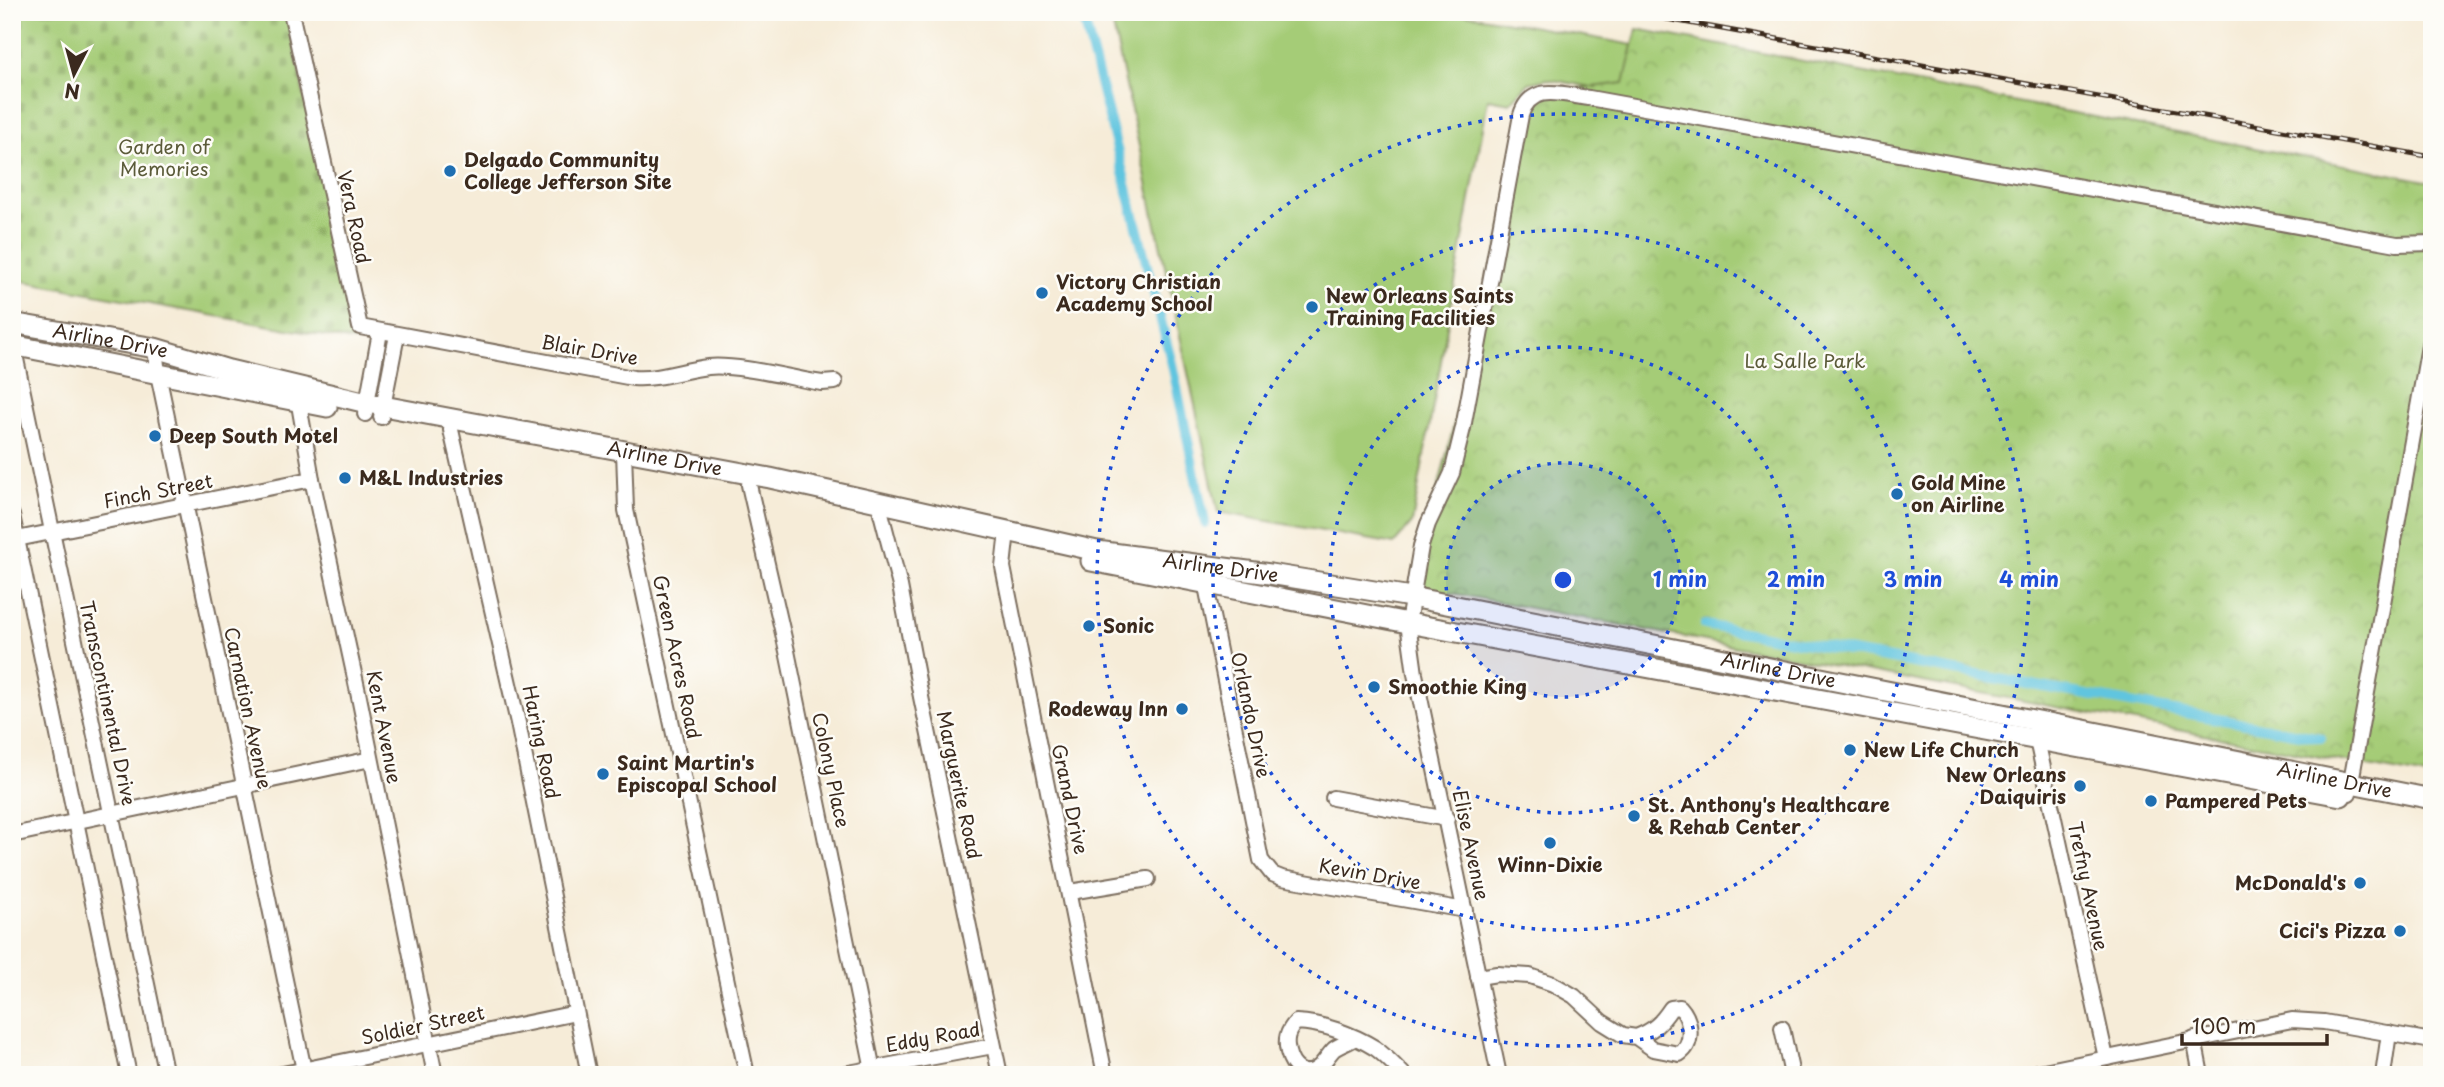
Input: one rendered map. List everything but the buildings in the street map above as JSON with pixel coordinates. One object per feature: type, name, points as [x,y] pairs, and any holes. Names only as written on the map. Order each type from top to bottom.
[{"type":"highway","name":"Airline Drive","points":[[12,323],[155,348],[297,395]]},
{"type":"highway","name":"Airline Drive","points":[[12,343],[158,374],[297,395],[750,480],[1007,536],[1412,597],[1674,650],[2039,732]]},
{"type":"highway","name":"Airline Drive","points":[[1007,536],[1110,566],[1668,670],[2039,732],[2349,791],[2432,811]]},
{"type":"highway","points":[[1668,670],[1674,650]]},
{"type":"highway","name":"Airline Drive","points":[[2349,791],[2432,799]]},
{"type":"street","name":"Vera Road","points":[[291,12],[356,317],[359,327],[380,332]]},
{"type":"street","name":"Elise Avenue","points":[[1499,1075],[1415,674],[1408,623],[1421,546],[1428,524],[1452,473],[1463,428],[1521,115],[1524,105],[1536,94],[1589,98],[2397,244],[2432,243]]},
{"type":"street","points":[[2349,791],[2432,329]]},
{"type":"street","name":"Blair Drive","points":[[380,332],[633,378],[658,379],[708,367],[725,367],[822,383],[835,382]]},
{"type":"street","points":[[374,410],[380,332]]},
{"type":"street","points":[[374,410],[397,335]]},
{"type":"street","name":"Transcontinental Drive","points":[[12,343],[19,408],[53,532],[166,1075]]},
{"type":"street","name":"Carnation Avenue","points":[[155,348],[158,374],[304,1072]]},
{"type":"street","name":"Kent Avenue","points":[[297,395],[435,1075]]},
{"type":"street","name":"Haring Road","points":[[452,425],[518,723],[589,1075]]},
{"type":"street","name":"Green Acres Road","points":[[624,457],[626,510],[747,1075]]},
{"type":"street","name":"Finch Street","points":[[15,539],[312,479]]},
{"type":"street","name":"Colony Place","points":[[750,480],[873,1071]]},
{"type":"street","name":"Marguerite Road","points":[[881,508],[900,586],[1000,1075]]},
{"type":"street","points":[[12,514],[15,539],[129,1075]]},
{"type":"street","name":"Grand Drive","points":[[1007,536],[1003,566],[1105,1075]]},
{"type":"street","name":"Orlando Drive","points":[[1202,564],[1261,860],[1270,871]]},
{"type":"street","name":"Trefny Avenue","points":[[2039,732],[2105,1058]]},
{"type":"street","points":[[12,835],[371,759]]},
{"type":"street","points":[[1333,798],[1447,820]]},
{"type":"street","name":"Kevin Drive","points":[[1270,871],[1282,878],[1465,910]]},
{"type":"street","points":[[1070,892],[1148,878]]},
{"type":"street","points":[[1479,977],[1497,974],[1530,976],[1553,984],[1574,996],[1602,1022],[1623,1035],[1636,1037]]},
{"type":"street","name":"Soldier Street","points":[[278,1075],[304,1072],[576,1013]]},
{"type":"street","points":[[2025,1075],[2292,1020],[2324,1022],[2432,1041]]},
{"type":"street","points":[[1354,1039],[1332,1051],[1318,1069],[1308,1072],[1300,1072],[1292,1065],[1286,1040],[1289,1030],[1296,1022],[1314,1023],[1354,1039],[1375,1048],[1404,1075]]},
{"type":"street","points":[[1782,1028],[1793,1075]]},
{"type":"street","points":[[2383,1075],[2389,1033]]},
{"type":"street","points":[[2194,1039],[2201,1075]]},
{"type":"street","name":"Eddy Road","points":[[838,1075],[873,1071],[993,1046]]},
{"type":"green space","name":"Garden of Memories","points":[[12,12],[287,12],[354,341],[12,279]]},
{"type":"green space","name":"New Orleans Saints Training Facilities","points":[[1110,12],[1455,12],[1633,45],[1625,93],[1547,79],[1529,83],[1510,103],[1488,99],[1412,523],[1394,544],[1218,512]]},
{"type":"green space","name":"La Salle Park","points":[[1637,29],[2432,182],[2432,778],[1414,586],[1536,94],[1624,83]]},
{"type":"waterway","points":[[1082,12],[1172,364],[1205,523]]},
{"type":"waterway","points":[[1705,625],[2321,738]]},
{"type":"railway","points":[[1628,12],[2432,157]]},
{"type":"place","name":"Delgado Community College Jefferson Site","points":[[450,171]]},
{"type":"place","name":"Victory Christian Academy School","points":[[1042,293]]},
{"type":"place","name":"New Orleans Saints Training Facilities","points":[[1312,307]]},
{"type":"place","name":"Deep South Motel","points":[[155,436]]},
{"type":"place","name":"M&L Industries","points":[[345,478]]},
{"type":"place","name":"Gold Mine on Airline","points":[[1897,494]]},
{"type":"place","name":"Sonic","points":[[1089,626]]},
{"type":"place","name":"Smoothie King","points":[[1374,687]]},
{"type":"place","name":"Rodeway Inn","points":[[1182,709]]},
{"type":"place","name":"New Life Church","points":[[1850,750]]},
{"type":"place","name":"Saint Martin's Episcopal School","points":[[603,774]]},
{"type":"place","name":"New Orleans Daiquiris","points":[[2080,786]]},
{"type":"place","name":"Pampered Pets","points":[[2151,801]]},
{"type":"place","name":"St. Anthony's Healthcare & Rehab Center","points":[[1634,816]]},
{"type":"place","name":"Winn-Dixie","points":[[1550,843]]},
{"type":"place","name":"McDonald's","points":[[2360,883]]},
{"type":"place","name":"Cici's Pizza","points":[[2400,931]]}]
